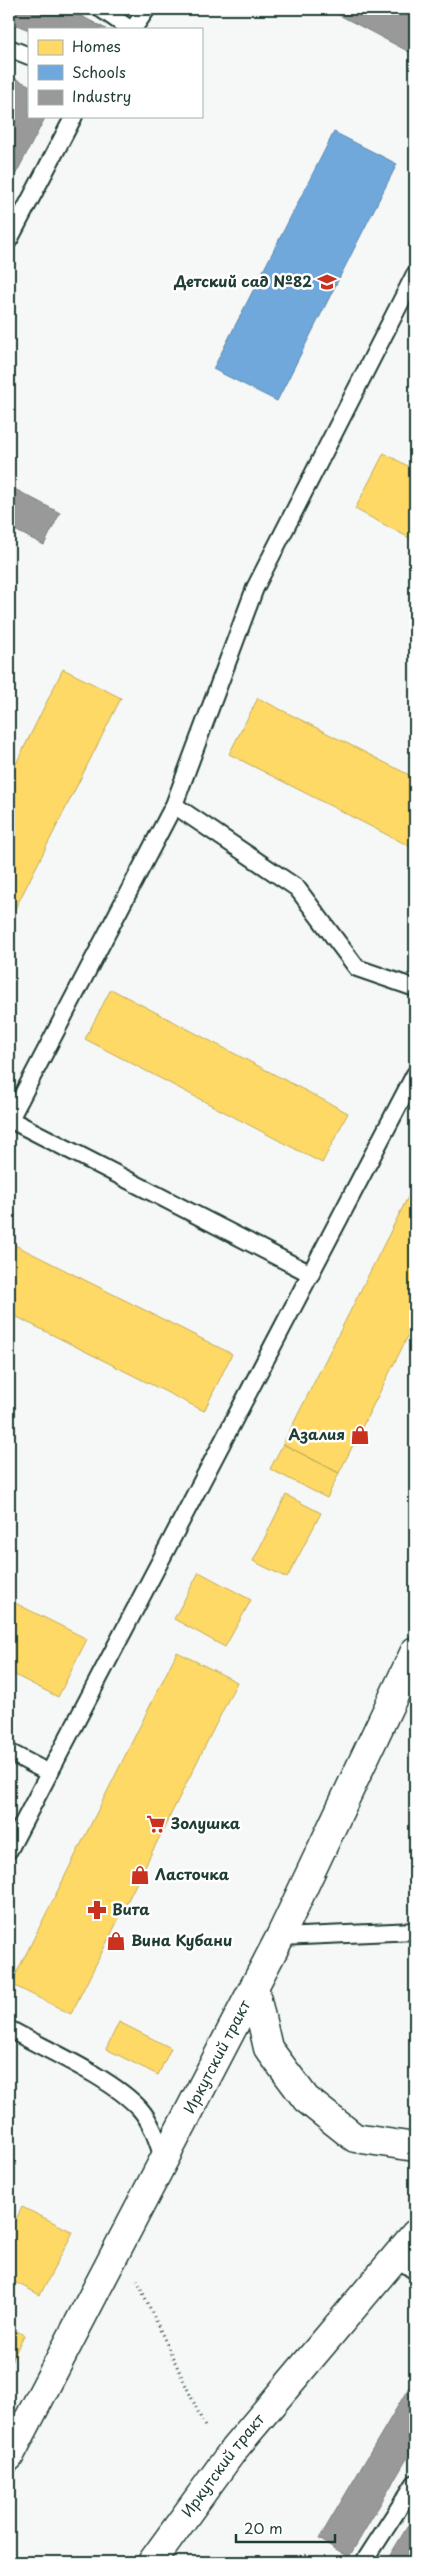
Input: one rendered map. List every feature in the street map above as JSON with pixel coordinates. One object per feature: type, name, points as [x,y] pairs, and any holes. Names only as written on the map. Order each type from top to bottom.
[{"type":"main road","name":"Иркутский тракт","points":[[9,2457],[280,1937],[409,1676],[415,1651]]},
{"type":"main road","points":[[254,1988],[268,2048],[306,2099],[355,2138],[415,2147]]},
{"type":"main road","name":"Иркутский тракт","points":[[152,2562],[234,2449],[405,2264],[415,2234]]},
{"type":"lane","points":[[101,9],[130,28]]},
{"type":"lane","points":[[133,28],[146,9]]},
{"type":"lane","points":[[9,48],[28,56]]},
{"type":"lane","points":[[9,240],[14,214],[73,118]]},
{"type":"lane","points":[[311,1274],[9,1120],[174,805],[255,588],[415,274]]},
{"type":"lane","points":[[174,805],[297,888],[357,968],[415,988]]},
{"type":"lane","points":[[9,1850],[415,1074]]},
{"type":"lane","points":[[9,1752],[49,1773]]},
{"type":"lane","points":[[280,1937],[415,1931]]},
{"type":"lane","points":[[9,2029],[120,2090],[141,2110],[153,2129],[164,2161]]},
{"type":"lane","points":[[364,2562],[415,2483]]},
{"type":"path","points":[[137,2280],[206,2429]]},
{"type":"building: Homes","points":[[384,453],[415,470],[415,541],[355,509]]},
{"type":"building: Homes","points":[[63,669],[121,698],[9,921],[9,778]]},
{"type":"building: Homes","points":[[258,698],[415,778],[415,849],[229,754]]},
{"type":"building: Homes","points":[[111,989],[348,1113],[322,1163],[85,1039]]},
{"type":"building: Homes","points":[[415,1183],[415,1322],[339,1473],[283,1444]]},
{"type":"building: Homes","points":[[9,1242],[232,1354],[204,1411],[9,1313]]},
{"type":"building: Homes","points":[[283,1444],[339,1473],[327,1498],[270,1469]]},
{"type":"building: Homes","points":[[286,1495],[321,1513],[287,1578],[253,1561]]},
{"type":"building: Homes","points":[[199,1572],[251,1600],[225,1647],[174,1619]]},
{"type":"building: Homes","points":[[9,1600],[87,1639],[58,1697],[9,1672]]},
{"type":"building: Homes","points":[[177,1652],[237,1682],[71,2014],[11,1984]]},
{"type":"building: Homes","points":[[119,2022],[171,2048],[158,2075],[106,2049]]},
{"type":"building: Homes","points":[[22,2207],[73,2232],[40,2295],[9,2279],[9,2234]]},
{"type":"building: Homes","points":[[9,2327],[24,2335],[9,2366]]},
{"type":"building: Schools","points":[[334,132],[397,164],[277,401],[213,369]]},
{"type":"building: Industry","points":[[9,9],[68,9],[104,28],[28,28],[28,30],[9,22]]},
{"type":"building: Industry","points":[[328,9],[415,9],[415,55]]},
{"type":"building: Industry","points":[[9,76],[28,85],[28,118],[45,118],[9,187]]},
{"type":"building: Industry","points":[[9,486],[60,513],[44,545],[9,527]]},
{"type":"building: Industry","points":[[415,2377],[415,2445],[349,2557],[319,2539]]},
{"type":"building: Industry","points":[[415,2514],[415,2562],[386,2562]]},
{"type":"building: Industry","points":[[305,2554],[318,2562],[299,2562]]},
{"type":"place","name":"Детский сад №82","points":[[327,282]]},
{"type":"place","name":"Азалия","points":[[360,1435]]},
{"type":"place","name":"Золушка","points":[[156,1824]]},
{"type":"place","name":"Ласточка","points":[[140,1875]]},
{"type":"place","name":"Вита","points":[[97,1910]]},
{"type":"place","name":"Вина Кубани","points":[[116,1941]]}]
